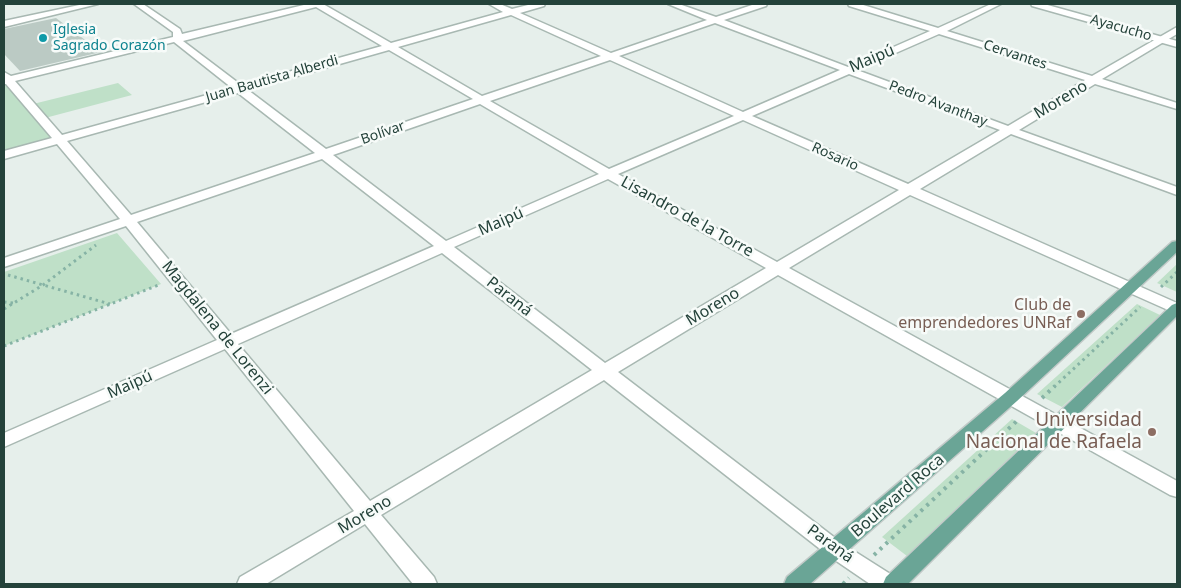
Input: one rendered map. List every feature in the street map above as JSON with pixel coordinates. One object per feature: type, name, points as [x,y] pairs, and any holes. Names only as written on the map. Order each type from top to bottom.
[{"type":"main road","name":"Boulevard Roca","points":[[795,584],[1011,397],[1177,244]]},
{"type":"main road","points":[[894,584],[1177,308]]},
{"type":"street","points":[[4,24],[94,4]]},
{"type":"street","name":"Paraná","points":[[138,4],[177,31],[179,42],[836,550],[887,584]]},
{"type":"street","points":[[5,79],[317,4]]},
{"type":"street","name":"Lisandro de la Torre","points":[[317,4],[608,174],[1177,490]]},
{"type":"street","name":"Rosario","points":[[493,4],[1177,308]]},
{"type":"street","name":"Juan Bautista Alberdi","points":[[4,155],[540,4]]},
{"type":"street","name":"Pedro Avanthay","points":[[672,4],[1177,191]]},
{"type":"street","name":"Bolívar","points":[[8,266],[128,220],[763,4]]},
{"type":"street","name":"Cervantes","points":[[852,4],[1177,106]]},
{"type":"street","name":"Maipú","points":[[4,440],[997,4]]},
{"type":"street","name":"Ayacucho","points":[[1036,4],[1177,44]]},
{"type":"street","name":"Moreno","points":[[248,584],[1177,30]]},
{"type":"street","name":"Magdalena de Lorenzi","points":[[5,79],[128,220],[426,584]]},
{"type":"path","points":[[4,309],[44,285],[103,240]]},
{"type":"path","points":[[8,266],[4,273],[111,304]]},
{"type":"path","points":[[843,584],[1177,272]]},
{"type":"path","points":[[4,346],[161,284],[155,276]]},
{"type":"path","points":[[4,302],[14,303]]},
{"type":"green space","points":[[5,82],[53,139],[4,153]]},
{"type":"green space","points":[[118,83],[132,95],[45,118],[33,104]]},
{"type":"green space","points":[[117,233],[161,284],[4,346],[4,272]]},
{"type":"green space","points":[[1177,264],[1177,292],[1157,283]]},
{"type":"green space","points":[[1137,304],[1160,315],[1062,407],[1037,394]]},
{"type":"green space","points":[[1012,419],[1036,433],[907,556],[882,537]]},
{"type":"building","name":"Iglesia Sagrado Corazón","points":[[56,18],[101,52],[20,71],[4,54],[4,29]]},
{"type":"place","name":"Iglesia Sagrado Corazón","points":[[43,38]]},
{"type":"place","name":"Club de emprendedores UNRaf","points":[[1081,314]]},
{"type":"place","name":"Universidad Nacional de Rafaela","points":[[1152,432]]}]
